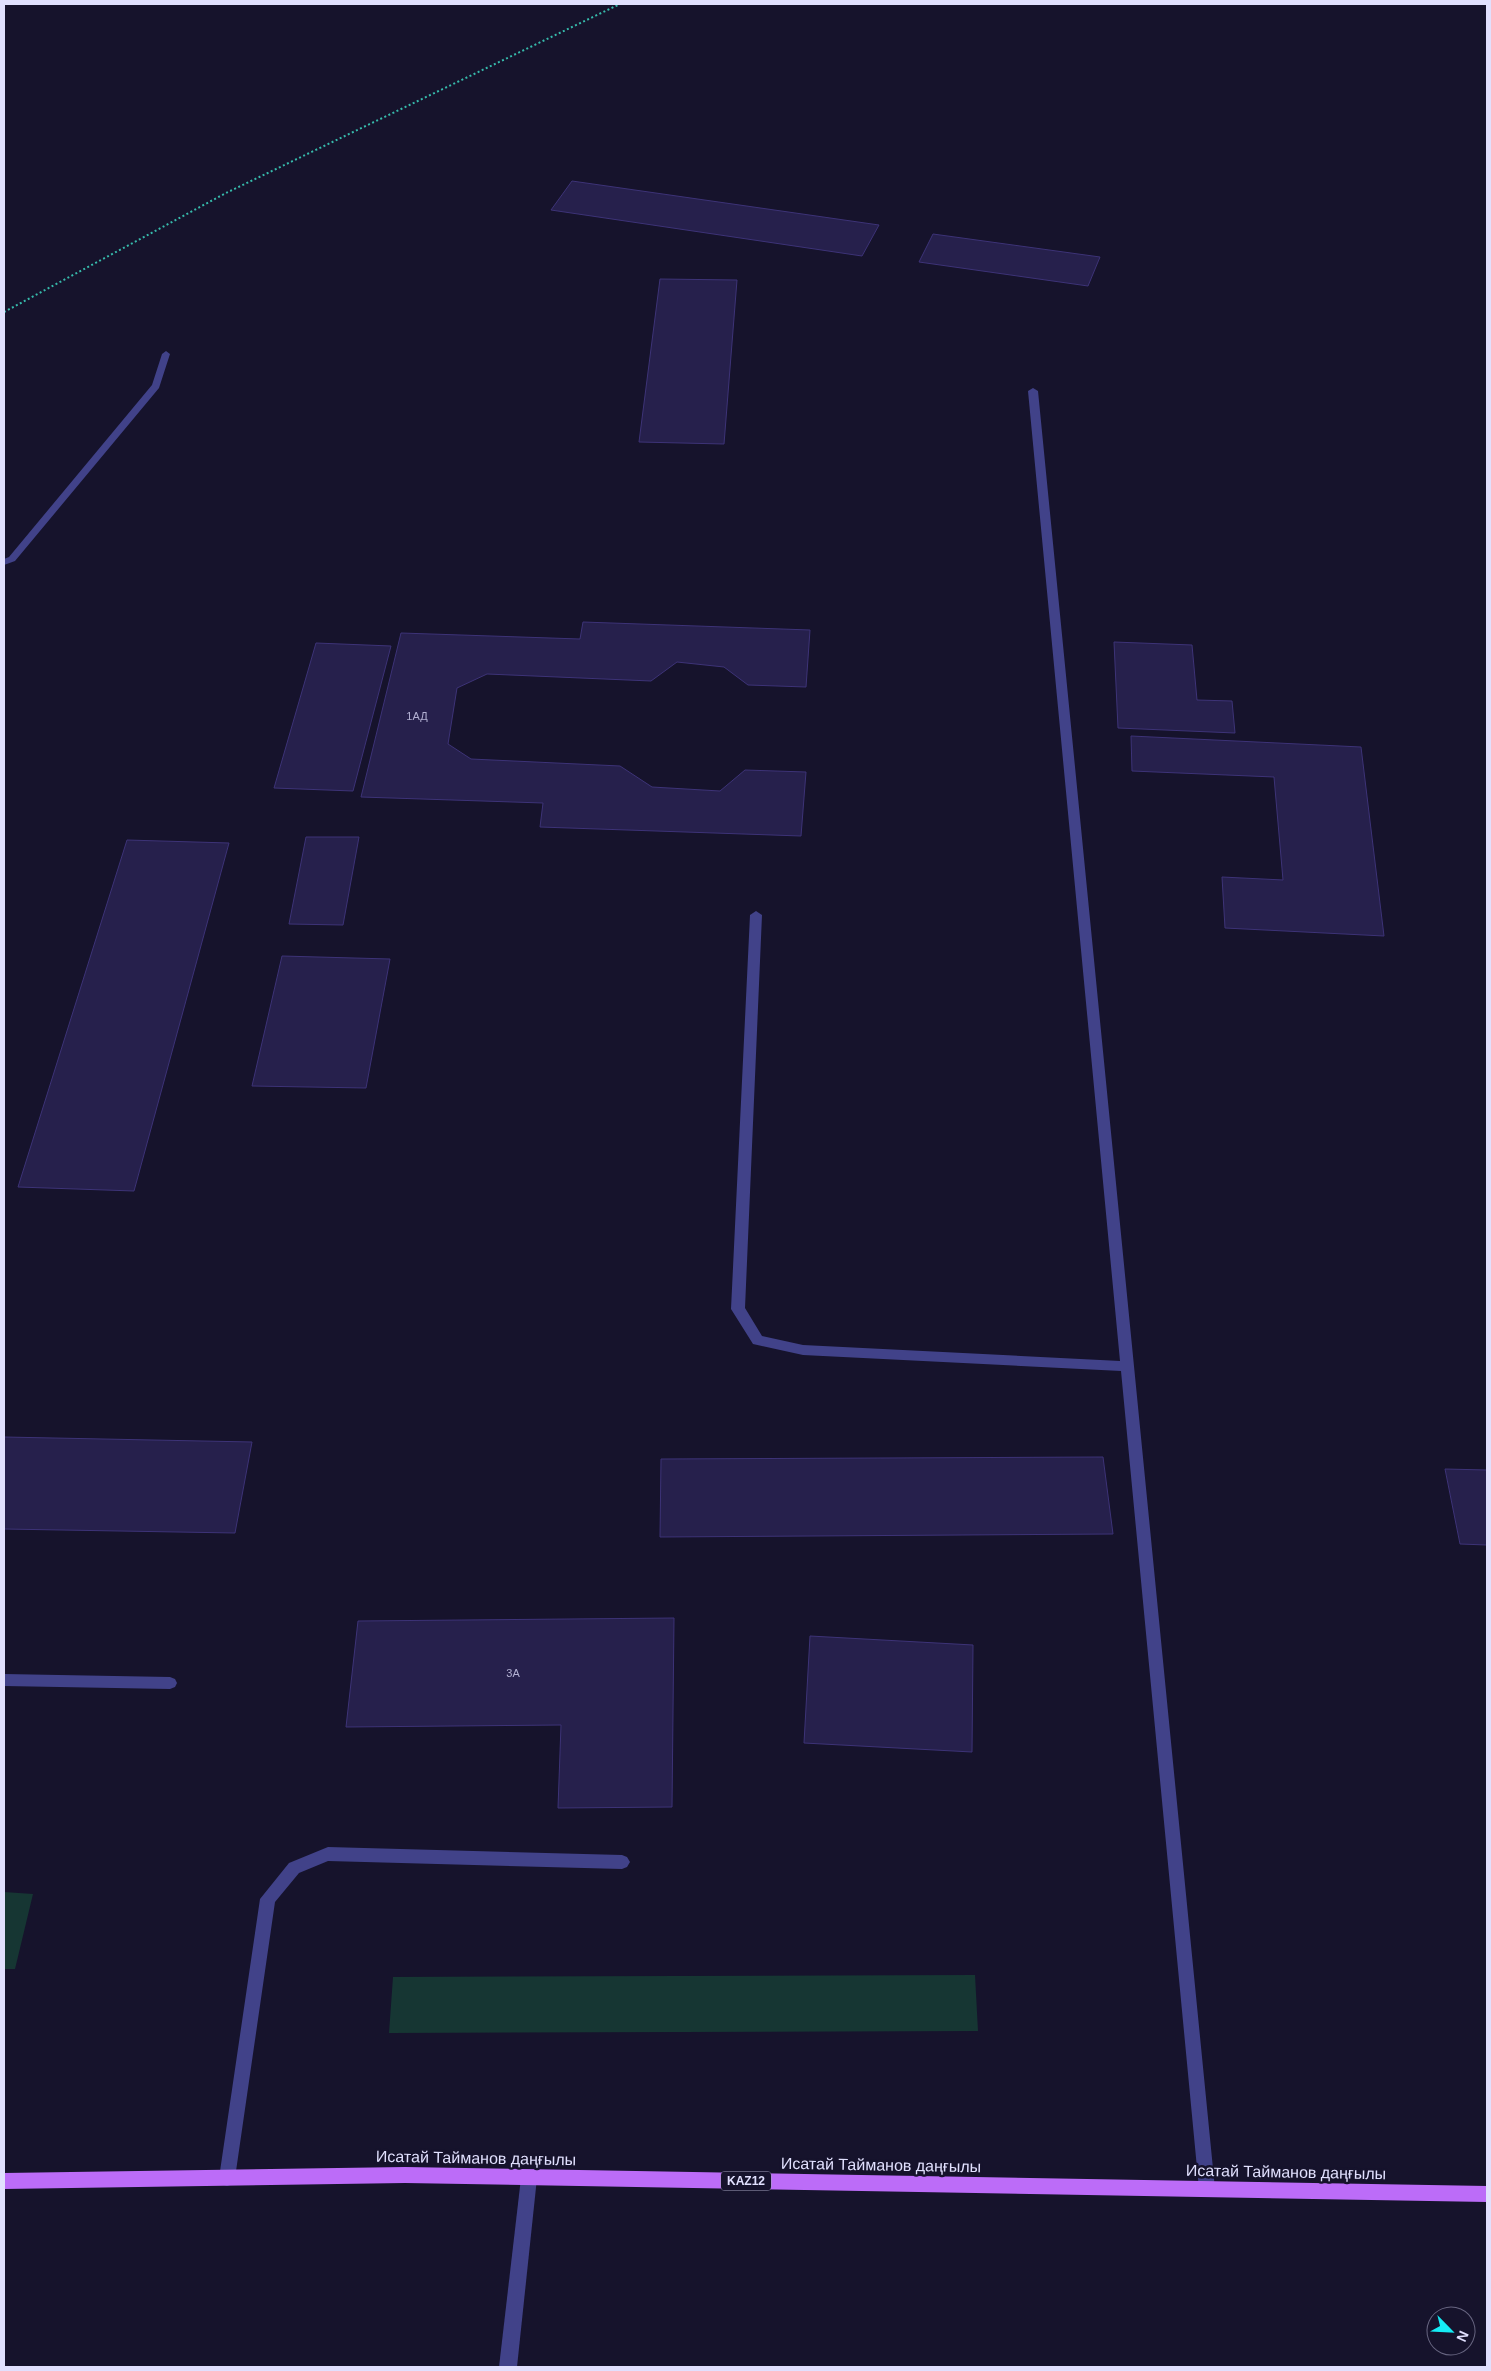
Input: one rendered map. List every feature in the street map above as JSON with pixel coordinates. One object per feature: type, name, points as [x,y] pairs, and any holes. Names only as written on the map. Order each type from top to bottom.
[{"type":"main road","name":"Исатай Тайманов даңғылы","points":[[4,2181],[405,2175],[1487,2194]]},
{"type":"street","points":[[4,562],[12,559],[156,386],[166,354]]},
{"type":"street","points":[[1033,391],[1207,2189]]},
{"type":"street","points":[[756,915],[738,1309],[758,1340],[803,1350],[1126,1366]]},
{"type":"street","points":[[4,1680],[170,1684]]},
{"type":"street","points":[[227,2178],[268,1899],[294,1868],[328,1854],[622,1862]]},
{"type":"street","points":[[508,2367],[529,2178]]},
{"type":"path","points":[[4,312],[226,193],[620,4]]},
{"type":"green space","points":[[4,1892],[33,1894],[15,1969],[4,1969]]},
{"type":"green space","points":[[975,1975],[978,2031],[389,2033],[393,1977]]},
{"type":"building","points":[[572,181],[879,225],[862,256],[551,210]]},
{"type":"building","points":[[933,234],[1100,257],[1088,286],[919,262]]},
{"type":"building","points":[[660,279],[737,280],[724,444],[639,442]]},
{"type":"building","points":[[583,622],[810,630],[806,687],[748,685],[724,667],[677,662],[651,681],[487,674],[457,688],[448,744],[471,759],[620,766],[652,787],[720,791],[745,770],[806,772],[801,836],[540,827],[543,803],[361,797],[401,633],[580,639]]},
{"type":"building","points":[[1114,642],[1192,645],[1197,700],[1232,701],[1235,733],[1118,728]]},
{"type":"building","points":[[316,643],[391,646],[353,791],[274,788]]},
{"type":"building","points":[[1131,736],[1361,747],[1384,936],[1225,928],[1222,877],[1283,880],[1274,777],[1132,771]]},
{"type":"building","points":[[306,837],[359,837],[343,925],[289,924]]},
{"type":"building","points":[[127,840],[229,843],[134,1191],[18,1187]]},
{"type":"building","points":[[282,956],[390,959],[366,1088],[252,1086]]},
{"type":"building","points":[[4,1437],[252,1442],[235,1533],[4,1529]]},
{"type":"building","points":[[1103,1457],[1113,1534],[660,1537],[661,1459]]},
{"type":"building","points":[[1445,1469],[1487,1470],[1487,1545],[1460,1544]]},
{"type":"building","points":[[674,1618],[672,1807],[558,1808],[561,1725],[346,1727],[358,1621]]},
{"type":"building","points":[[810,1636],[973,1645],[972,1752],[804,1743]]}]
